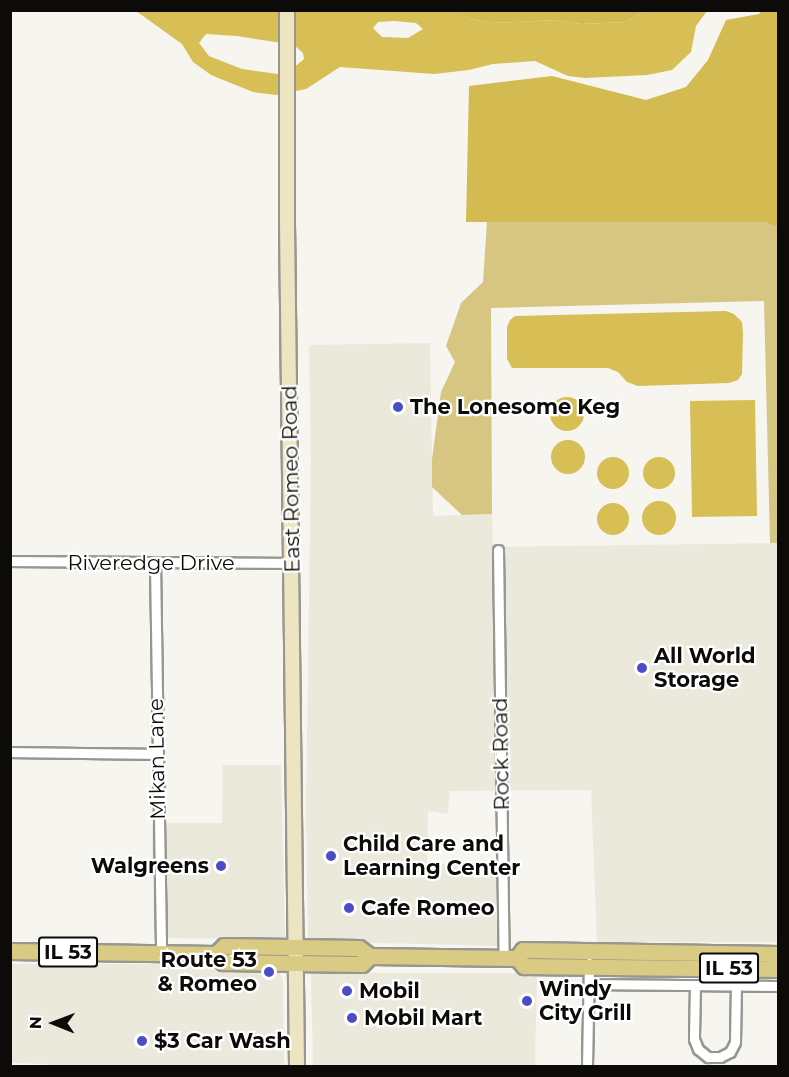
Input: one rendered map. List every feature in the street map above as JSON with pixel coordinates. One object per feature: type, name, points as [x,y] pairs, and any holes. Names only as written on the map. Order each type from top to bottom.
[{"type":"main road","name":"East Romeo Road","points":[[287,10],[297,1066]]},
{"type":"main road","name":"IL 53","points":[[10,951],[216,954],[224,962],[297,955],[362,964],[370,956],[510,958],[523,950],[589,959],[778,969]]},
{"type":"main road","name":"IL 53","points":[[589,959],[778,954]]},
{"type":"street","name":"Rock Road","points":[[498,550],[510,958]]},
{"type":"street","name":"Riveredge Drive","points":[[10,561],[155,564],[292,563]]},
{"type":"street","name":"Mikan Lane","points":[[155,564],[161,954]]},
{"type":"street","points":[[10,752],[157,754]]},
{"type":"street","points":[[587,1066],[589,959]]},
{"type":"street","points":[[589,984],[778,986]]},
{"type":"street","points":[[695,985],[694,1039],[698,1049],[708,1057],[720,1058],[730,1052],[735,1042],[736,985]]},
{"type":"shaded area","points":[[450,10],[471,19],[492,23],[556,20],[581,24],[625,22],[645,11],[707,11],[696,26],[691,52],[672,70],[647,75],[585,78],[568,76],[535,61],[493,64],[469,70],[434,74],[340,67],[306,89],[276,95],[253,92],[211,75],[193,62],[182,44],[136,11]],"holes":[[[378,22],[416,23],[423,29],[408,38],[382,37],[373,28]],[[206,34],[237,36],[294,45],[303,53],[304,59],[285,75],[242,69],[209,56],[199,43]]]},
{"type":"shaded area","points":[[762,10],[778,11],[778,227],[764,222],[466,222],[469,86],[552,76],[646,100],[686,87],[708,60],[726,20],[759,14]]},
{"type":"shaded area","points":[[450,11],[645,11],[625,22],[581,24],[556,20],[492,23],[471,19]]},
{"type":"shaded area","points":[[487,221],[764,222],[778,227],[778,543],[770,543],[764,301],[491,308],[492,514],[462,515],[432,487],[432,459],[441,392],[455,362],[446,346],[461,303],[483,282]]},
{"type":"shaded area","points":[[726,311],[734,314],[742,322],[743,333],[742,374],[738,380],[729,383],[638,386],[627,382],[618,372],[608,368],[512,368],[507,359],[507,327],[515,316]]},
{"type":"shaded area","points":[[430,343],[433,516],[492,514],[493,547],[778,543],[778,942],[597,942],[591,790],[450,791],[448,814],[428,811],[427,864],[496,863],[497,946],[308,941],[306,809],[311,460],[309,345]]},
{"type":"shaded area","points":[[567,397],[579,402],[584,414],[579,426],[567,431],[555,426],[550,414],[555,402]]},
{"type":"shaded area","points":[[755,400],[757,516],[692,517],[690,401]]},
{"type":"shaded area","points":[[568,440],[580,445],[585,457],[580,469],[568,474],[556,469],[551,457],[556,445]]},
{"type":"shaded area","points":[[613,457],[625,461],[629,473],[625,485],[613,489],[601,485],[597,473],[601,461]]},
{"type":"shaded area","points":[[659,457],[671,461],[675,473],[671,485],[659,489],[647,485],[643,473],[647,461]]},
{"type":"shaded area","points":[[659,501],[671,506],[676,518],[671,530],[659,535],[647,530],[642,518],[647,506]]},
{"type":"shaded area","points":[[613,503],[625,507],[629,519],[625,531],[613,535],[601,531],[597,519],[601,507]]},
{"type":"shaded area","points":[[223,765],[281,765],[285,939],[154,938],[152,823],[222,823]]},
{"type":"shaded area","points":[[11,964],[266,964],[277,969],[283,980],[284,1066],[48,1066],[47,1064],[11,1063]]},
{"type":"shaded area","points":[[311,973],[537,973],[535,1066],[313,1066]]},
{"type":"place","name":"The Lonesome Keg","points":[[398,407]]},
{"type":"place","name":"All World Storage","points":[[642,668]]},
{"type":"place","name":"Child Care and Learning Center","points":[[331,856]]},
{"type":"place","name":"Walgreens","points":[[221,866]]},
{"type":"place","name":"Cafe Romeo","points":[[349,908]]},
{"type":"place","name":"Route 53 & Romeo","points":[[269,972]]},
{"type":"place","name":"Mobil","points":[[347,991]]},
{"type":"place","name":"Windy City Grill","points":[[527,1001]]},
{"type":"place","name":"Mobil Mart","points":[[352,1018]]},
{"type":"place","name":"$3 Car Wash","points":[[142,1041]]}]
